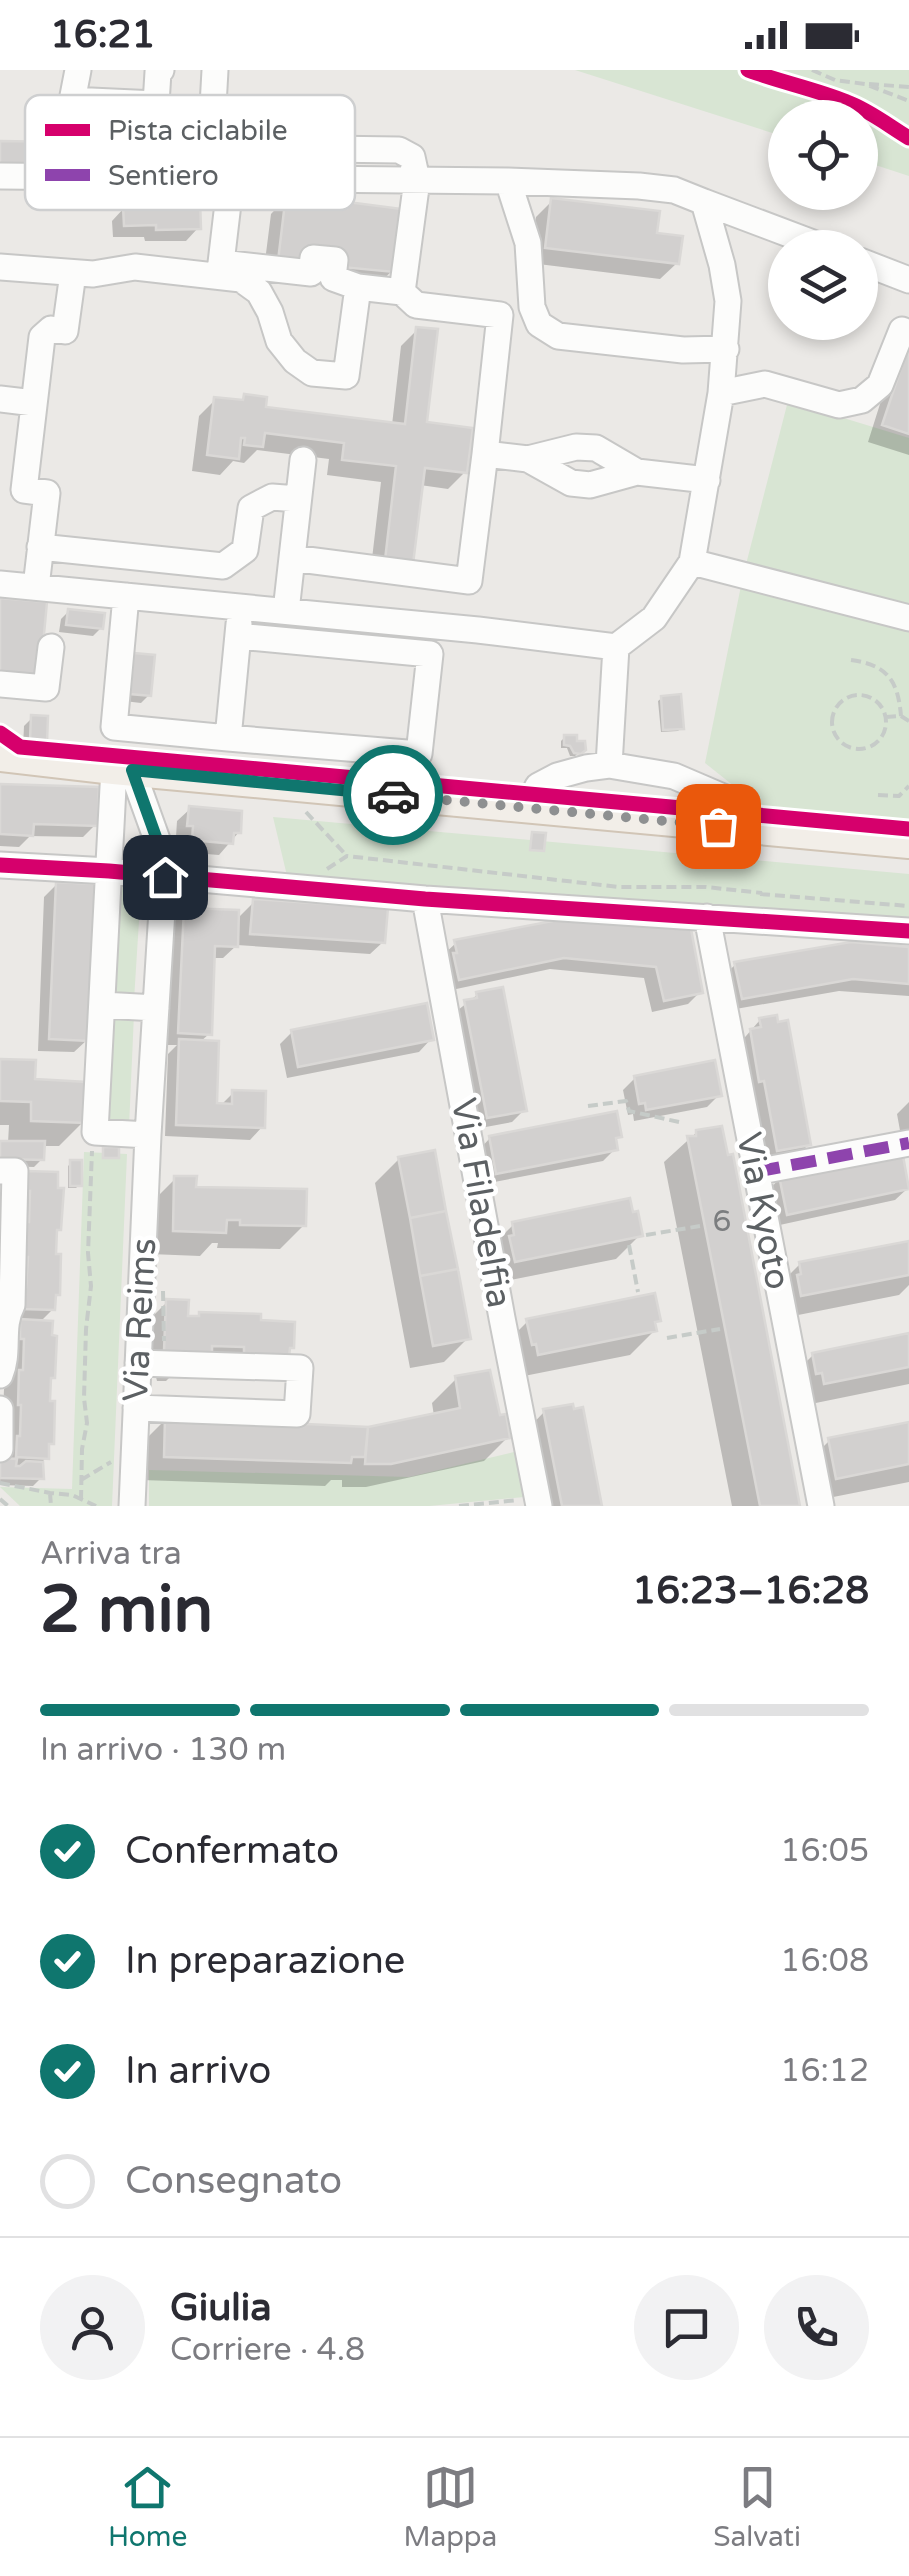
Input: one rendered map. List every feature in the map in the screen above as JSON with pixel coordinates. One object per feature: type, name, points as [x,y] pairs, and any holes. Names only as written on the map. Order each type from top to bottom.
[{"type":"main road","points":[[0,755],[909,842]]},
{"type":"street","points":[[73,95],[78,70]]},
{"type":"street","points":[[214,95],[215,70]]},
{"type":"street","points":[[355,149],[399,150],[412,157],[418,180],[402,292]]},
{"type":"street","points":[[0,176],[25,177]]},
{"type":"street","points":[[355,179],[508,181],[674,190],[778,230]]},
{"type":"street","points":[[508,181],[528,243],[532,307],[539,324],[558,336],[683,350],[726,349]]},
{"type":"street","points":[[0,584],[616,647],[654,618],[692,562],[722,393],[728,301],[704,202]]},
{"type":"street","points":[[220,210],[221,263],[311,274],[313,258],[335,260],[333,278],[358,287],[402,292],[416,304],[500,315],[469,581],[292,558]]},
{"type":"street","points":[[0,266],[93,274],[135,267],[240,278],[259,292],[279,341],[295,362],[312,373],[346,376],[358,287]]},
{"type":"street","points":[[878,268],[909,280]]},
{"type":"street","points":[[36,587],[47,494],[24,490],[34,403],[42,338],[51,330],[66,331],[73,273]]},
{"type":"street","points":[[722,393],[764,384],[839,405],[862,400],[880,384],[902,330],[909,332]]},
{"type":"street","points":[[0,399],[34,403]]},
{"type":"street","points":[[485,454],[528,459],[571,483],[590,486],[638,472],[707,480]]},
{"type":"street","points":[[286,612],[303,460]]},
{"type":"street","points":[[40,547],[223,566],[245,550],[251,508],[272,497],[298,499]]},
{"type":"street","points":[[692,562],[909,618]]},
{"type":"street","points":[[126,596],[114,727],[419,754],[430,654],[238,636]]},
{"type":"street","points":[[228,738],[241,607]]},
{"type":"street","points":[[0,684],[46,688],[52,647]]},
{"type":"street","points":[[609,766],[616,647]]},
{"type":"street","points":[[528,808],[538,786],[557,776],[609,766],[674,776],[744,806],[757,829]]},
{"type":"street","points":[[123,769],[109,871],[95,1132],[148,1135]]},
{"type":"street","name":"Via Reims","points":[[123,769],[165,862],[148,1135],[132,1506]]},
{"type":"street","points":[[0,865],[425,899],[909,931]]},
{"type":"street","name":"Via Filadelfia","points":[[425,899],[534,1503]]},
{"type":"street","name":"Via Kyoto","points":[[707,917],[820,1506]]},
{"type":"street","points":[[102,1005],[156,1008]]},
{"type":"street","points":[[755,1172],[909,1143]]},
{"type":"street","points":[[0,1171],[15,1171],[12,1305],[5,1318],[4,1366],[0,1375]]},
{"type":"street","points":[[136,1408],[297,1414],[300,1368],[138,1363]]},
{"type":"street","points":[[0,1409],[0,1450]]},
{"type":"path","points":[[812,70],[836,80],[909,86]]},
{"type":"path","points":[[865,84],[909,101]]},
{"type":"path","points":[[851,660],[866,662],[885,672],[896,687],[901,716]]},
{"type":"path","points":[[857,695],[874,699],[886,717],[880,740],[865,749],[846,746],[834,734],[832,717],[841,702],[857,695]]},
{"type":"path","points":[[886,717],[901,716],[909,721]]},
{"type":"path","points":[[878,794],[899,796],[909,786]]},
{"type":"path","points":[[295,801],[348,856]]},
{"type":"path","points":[[321,873],[348,856],[619,887],[706,887],[909,906]]},
{"type":"path","points":[[748,902],[762,893]]},
{"type":"path","points":[[588,1106],[626,1101],[628,1111],[680,1122]]},
{"type":"path","points":[[81,1500],[82,1449],[88,1423],[84,1398],[95,1132]]},
{"type":"path","points":[[646,1235],[700,1226]]},
{"type":"path","points":[[630,1245],[638,1292]]},
{"type":"path","points":[[667,1338],[720,1329]]},
{"type":"path","points":[[81,1480],[118,1458]]},
{"type":"path","points":[[0,1482],[72,1495],[96,1506]]},
{"type":"path","points":[[50,1493],[51,1506]]},
{"type":"path","points":[[0,1499],[8,1506]]},
{"type":"path","points":[[459,1506],[534,1503]]},
{"type":"green space","points":[[575,70],[909,70],[909,176],[878,166],[878,100],[768,100],[768,132]]},
{"type":"green space","points":[[788,401],[909,438],[909,824],[764,810],[705,763],[743,576]]},
{"type":"green space","points":[[273,817],[909,874],[909,922],[288,880]]},
{"type":"green space","points":[[112,886],[141,889],[134,1000],[107,998]]},
{"type":"green space","points":[[108,1013],[134,1014],[129,1127],[103,1125]]},
{"type":"green space","points":[[84,1152],[127,1154],[112,1506],[20,1506],[0,1487],[72,1489]]},
{"type":"green space","points":[[514,1452],[524,1497],[429,1506],[149,1506],[149,1470],[409,1477]]},
{"type":"building","points":[[0,141],[25,141],[25,167],[0,167]]},
{"type":"building","points":[[551,198],[660,211],[657,233],[683,236],[679,264],[545,248]]},
{"type":"building","points":[[355,203],[402,209],[394,272],[278,261],[284,210],[355,210]]},
{"type":"building","points":[[123,210],[200,210],[201,229],[124,226]]},
{"type":"building","points":[[416,327],[438,329],[427,422],[473,428],[467,473],[425,468],[413,564],[385,560],[396,466],[342,460],[344,443],[265,433],[263,447],[244,445],[245,438],[241,438],[239,459],[207,455],[214,397],[267,397],[266,407],[405,424]]},
{"type":"building","points":[[909,347],[909,434],[882,425]]},
{"type":"building","points":[[0,598],[47,602],[40,677],[0,674]]},
{"type":"building","points":[[68,609],[105,613],[103,629],[66,625]]},
{"type":"building","points":[[134,653],[155,655],[151,696],[130,694]]},
{"type":"building","points":[[681,694],[684,729],[663,730],[661,696]]},
{"type":"building","points":[[31,715],[48,716],[47,742],[30,741]]},
{"type":"building","points":[[564,735],[577,735],[577,741],[585,741],[586,750],[574,753],[564,745]]},
{"type":"building","points":[[0,784],[99,787],[98,826],[34,824],[33,836],[0,834]]},
{"type":"building","points":[[189,806],[242,811],[241,833],[234,833],[233,844],[192,840],[193,826],[187,826]]},
{"type":"building","points":[[532,832],[546,833],[544,851],[530,850]]},
{"type":"building","points":[[56,882],[96,884],[89,1041],[49,1039]]},
{"type":"building","points":[[253,899],[388,908],[385,943],[250,934]]},
{"type":"building","points":[[184,908],[239,910],[238,947],[215,946],[212,1035],[178,1033]]},
{"type":"building","points":[[563,919],[691,929],[703,993],[664,1001],[656,967],[564,958],[459,980],[454,940]]},
{"type":"building","points":[[851,942],[909,947],[909,984],[853,979],[742,999],[734,962]]},
{"type":"building","points":[[503,987],[527,1111],[487,1118],[464,1000],[477,998],[476,992]]},
{"type":"building","points":[[427,1003],[434,1040],[298,1067],[291,1030]]},
{"type":"building","points":[[777,1015],[778,1022],[788,1020],[811,1145],[777,1151],[750,1029],[761,1027],[759,1018]]},
{"type":"building","points":[[179,1039],[219,1041],[217,1103],[232,1104],[232,1090],[266,1091],[265,1128],[176,1125]]},
{"type":"building","points":[[0,1059],[36,1060],[35,1079],[87,1082],[86,1123],[31,1121],[31,1102],[0,1101]]},
{"type":"building","points":[[715,1060],[722,1096],[646,1110],[645,1103],[639,1104],[634,1076]]},
{"type":"building","points":[[617,1111],[622,1137],[616,1138],[618,1150],[496,1174],[489,1136]]},
{"type":"building","points":[[722,1126],[728,1155],[733,1154],[800,1506],[760,1506],[687,1136],[696,1136],[696,1130]]},
{"type":"building","points":[[0,1141],[45,1141],[44,1160],[0,1159]]},
{"type":"building","points":[[103,1147],[119,1147],[119,1158],[103,1158]]},
{"type":"building","points":[[435,1150],[446,1211],[410,1218],[398,1157]]},
{"type":"building","points":[[902,1150],[909,1189],[787,1215],[779,1176]]},
{"type":"building","points":[[70,1160],[82,1160],[82,1186],[70,1186]]},
{"type":"building","points":[[26,1171],[58,1172],[58,1188],[64,1188],[61,1230],[57,1230],[60,1295],[56,1295],[55,1310],[22,1309],[30,1191],[26,1191]]},
{"type":"building","points":[[174,1176],[197,1176],[196,1187],[307,1189],[306,1226],[240,1225],[240,1220],[227,1220],[226,1233],[173,1231]]},
{"type":"building","points":[[630,1198],[633,1212],[638,1211],[643,1236],[515,1262],[509,1236],[514,1235],[512,1222]]},
{"type":"building","points":[[446,1211],[458,1269],[420,1276],[410,1218]]},
{"type":"building","points":[[909,1241],[909,1275],[801,1296],[799,1262]]},
{"type":"building","points":[[458,1269],[471,1339],[433,1346],[420,1276]]},
{"type":"building","points":[[655,1293],[661,1321],[655,1322],[657,1331],[538,1355],[536,1344],[532,1345],[526,1319]]},
{"type":"building","points":[[166,1299],[189,1300],[188,1316],[199,1316],[199,1312],[261,1314],[261,1320],[295,1322],[294,1348],[290,1348],[289,1357],[244,1355],[244,1347],[212,1346],[212,1354],[164,1351]]},
{"type":"building","points":[[20,1319],[53,1321],[52,1335],[57,1336],[50,1401],[55,1401],[54,1444],[49,1444],[49,1459],[16,1457],[24,1339],[20,1339]]},
{"type":"building","points":[[909,1333],[909,1367],[824,1384],[822,1373],[816,1374],[812,1353]]},
{"type":"building","points":[[490,1370],[500,1415],[506,1414],[510,1438],[391,1464],[365,1464],[368,1427],[460,1408],[455,1376]]},
{"type":"building","points":[[573,1404],[574,1409],[583,1407],[602,1506],[562,1506],[543,1409]]},
{"type":"building","points":[[165,1417],[368,1427],[365,1457],[352,1457],[351,1463],[164,1457]]},
{"type":"building","points":[[909,1422],[909,1464],[836,1479],[828,1438]]},
{"type":"building","points":[[0,1458],[17,1459],[16,1466],[26,1461],[43,1462],[44,1479],[0,1478]]},
{"type":"marked path","points":[[755,1172],[909,1143]]},
{"type":"cycle path","points":[[748,70],[855,105],[909,138]]},
{"type":"cycle path","points":[[0,733],[20,747],[909,829]]},
{"type":"cycle path","points":[[0,865],[425,899],[909,931]]},
{"type":"way so far","points":[[393,795],[718,826]]},
{"type":"route","points":[[165,877],[165,862],[132,770],[393,795]]}]
